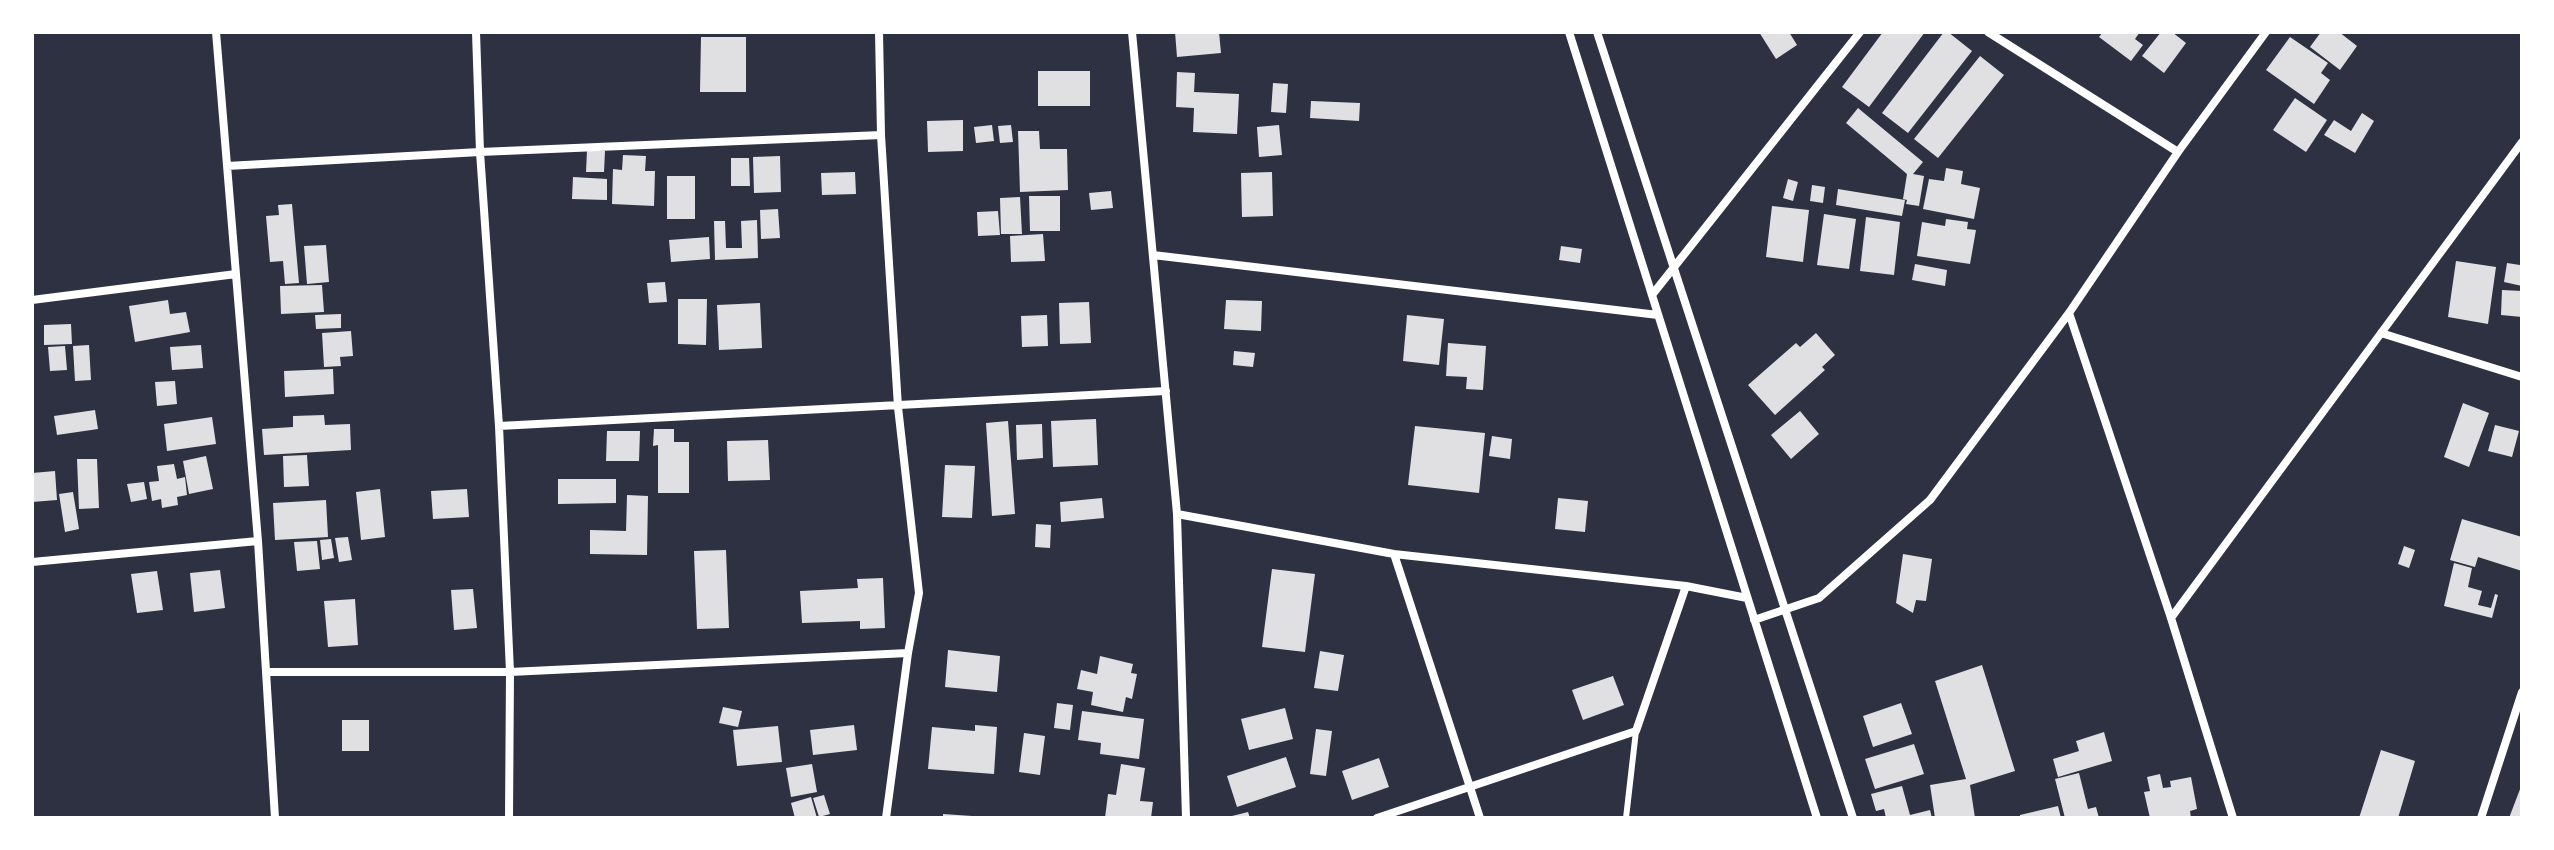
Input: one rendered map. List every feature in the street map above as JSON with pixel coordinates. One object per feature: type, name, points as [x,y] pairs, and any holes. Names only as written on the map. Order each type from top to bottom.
[{"type":"street","points":[[216,32],[258,541],[275,818]]},
{"type":"street","points":[[476,32],[510,672],[509,818]]},
{"type":"street","points":[[879,32],[881,135],[898,407],[919,593],[886,818]]},
{"type":"street","points":[[1132,32],[1177,514],[1186,818]]},
{"type":"street","points":[[1569,32],[1817,818]]},
{"type":"street","points":[[1597,32],[1853,818]]},
{"type":"street","points":[[1652,295],[1860,32]]},
{"type":"street","points":[[1988,32],[2178,152]]},
{"type":"street","points":[[1754,620],[1819,598],[1930,500],[2069,313],[2178,152],[2266,32]]},
{"type":"street","points":[[227,166],[881,135]]},
{"type":"street","points":[[2171,618],[2522,142]]},
{"type":"street","points":[[1153,255],[1658,315]]},
{"type":"street","points":[[32,300],[236,274]]},
{"type":"street","points":[[2069,313],[2171,618],[2233,818]]},
{"type":"street","points":[[2381,333],[2522,377]]},
{"type":"street","points":[[499,426],[1166,391]]},
{"type":"street","points":[[1177,514],[1394,554],[1686,586],[1747,598]]},
{"type":"street","points":[[32,562],[258,541]]},
{"type":"street","points":[[1394,554],[1480,818]]},
{"type":"street","points":[[1377,818],[1636,731],[1686,586]]},
{"type":"street","points":[[266,672],[510,672],[908,653]]},
{"type":"street","points":[[2481,818],[2522,692]]},
{"type":"lane","points":[[1626,818],[1636,731]]},
{"type":"building","points":[[1175,32],[1219,32],[1221,53],[1177,57]]},
{"type":"building","points":[[1759,32],[1789,32],[1797,45],[1776,59]]},
{"type":"building","points":[[1883,32],[1925,32],[1869,107],[1842,87]]},
{"type":"building","points":[[1944,32],[1972,51],[1908,133],[1882,113]]},
{"type":"building","points":[[2103,32],[2140,32],[2135,39],[2143,45],[2131,61],[2099,37]]},
{"type":"building","points":[[2161,32],[2172,32],[2186,43],[2164,73],[2142,56]]},
{"type":"building","points":[[2321,32],[2339,32],[2357,46],[2340,70],[2310,47]]},
{"type":"building","points":[[701,37],[746,37],[746,92],[700,92]]},
{"type":"building","points":[[2290,37],[2328,63],[2321,73],[2330,80],[2314,104],[2266,70]]},
{"type":"building","points":[[1980,56],[2004,75],[1938,158],[1914,139]]},
{"type":"building","points":[[1038,71],[1090,71],[1090,106],[1038,106]]},
{"type":"building","points":[[1177,72],[1195,73],[1194,92],[1239,94],[1237,134],[1193,132],[1194,108],[1176,107]]},
{"type":"building","points":[[1273,83],[1288,84],[1286,113],[1271,112]]},
{"type":"building","points":[[2295,98],[2327,120],[2306,152],[2273,130]]},
{"type":"building","points":[[1311,101],[1360,103],[1359,121],[1310,118]]},
{"type":"building","points":[[1858,108],[1923,162],[1913,174],[1924,176],[1919,206],[1906,204],[1907,200],[1903,199],[1907,174],[1846,123]]},
{"type":"building","points":[[2362,113],[2374,121],[2355,153],[2324,135],[2334,120],[2351,131]]},
{"type":"building","points":[[963,120],[963,151],[928,152],[927,121]]},
{"type":"building","points":[[992,125],[994,141],[976,143],[974,127]]},
{"type":"building","points":[[1011,125],[1013,142],[1000,143],[998,126]]},
{"type":"building","points":[[1279,125],[1282,155],[1259,157],[1257,127]]},
{"type":"building","points":[[1018,131],[1039,131],[1040,149],[1067,149],[1068,190],[1020,192]]},
{"type":"building","points":[[587,150],[605,151],[604,172],[586,172]]},
{"type":"building","points":[[623,155],[646,156],[645,171],[655,171],[654,206],[612,204],[613,169],[622,170]]},
{"type":"building","points":[[780,156],[781,192],[754,193],[753,157]]},
{"type":"building","points":[[731,158],[749,158],[750,186],[731,186]]},
{"type":"building","points":[[1946,168],[1963,171],[1961,184],[1980,188],[1974,219],[1923,209],[1929,179],[1944,181]]},
{"type":"building","points":[[855,172],[856,194],[822,195],[821,173]]},
{"type":"building","points":[[1272,172],[1273,216],[1242,217],[1241,173]]},
{"type":"building","points":[[667,176],[695,176],[695,219],[667,219]]},
{"type":"building","points":[[573,177],[607,179],[607,200],[572,199]]},
{"type":"building","points":[[1788,179],[1798,182],[1793,201],[1783,198]]},
{"type":"building","points":[[1812,185],[1825,187],[1823,203],[1810,201]]},
{"type":"building","points":[[1838,189],[1905,200],[1902,216],[1836,205]]},
{"type":"building","points":[[1111,191],[1113,208],[1091,210],[1089,193]]},
{"type":"building","points":[[1029,196],[1060,196],[1060,231],[1030,231]]},
{"type":"building","points":[[1020,197],[1022,234],[1001,234],[1000,198]]},
{"type":"building","points":[[292,204],[299,283],[285,284],[283,261],[270,262],[266,216],[279,215],[278,205]]},
{"type":"building","points":[[1772,206],[1809,210],[1803,262],[1766,257]]},
{"type":"building","points":[[778,209],[780,238],[761,239],[760,210]]},
{"type":"building","points":[[998,211],[1000,235],[978,236],[977,212]]},
{"type":"building","points":[[1824,214],[1856,219],[1849,269],[1817,265]]},
{"type":"building","points":[[1866,217],[1900,222],[1894,275],[1860,271]]},
{"type":"building","points":[[1946,219],[1968,222],[1967,229],[1976,230],[1970,264],[1917,256],[1922,222],[1945,226]]},
{"type":"building","points":[[757,220],[758,258],[715,260],[714,221],[725,221],[726,248],[742,248],[741,221]]},
{"type":"building","points":[[1043,234],[1045,261],[1011,262],[1010,236]]},
{"type":"building","points":[[709,237],[710,259],[671,262],[669,240]]},
{"type":"building","points":[[326,245],[329,282],[307,284],[304,246]]},
{"type":"building","points":[[1561,246],[1582,249],[1580,263],[1559,260]]},
{"type":"building","points":[[2456,261],[2496,267],[2488,324],[2448,317]]},
{"type":"building","points":[[2507,263],[2520,265],[2522,286],[2504,282]]},
{"type":"building","points":[[1915,264],[1947,270],[1945,286],[1912,280]]},
{"type":"building","points":[[665,282],[667,302],[649,303],[647,283]]},
{"type":"building","points":[[322,285],[324,312],[281,314],[280,286]]},
{"type":"building","points":[[2502,290],[2522,291],[2522,317],[2501,315]]},
{"type":"building","points":[[678,299],[707,299],[706,345],[678,344]]},
{"type":"building","points":[[168,300],[170,314],[186,312],[190,332],[135,342],[129,306]]},
{"type":"building","points":[[1226,300],[1262,301],[1261,331],[1224,329]]},
{"type":"building","points":[[1089,302],[1091,343],[1060,344],[1059,303]]},
{"type":"building","points":[[760,303],[762,348],[719,350],[717,305]]},
{"type":"building","points":[[341,314],[341,328],[316,329],[315,315]]},
{"type":"building","points":[[1047,315],[1048,346],[1022,347],[1021,316]]},
{"type":"building","points":[[1407,315],[1444,319],[1439,365],[1403,361]]},
{"type":"building","points":[[71,324],[72,344],[44,345],[44,325]]},
{"type":"building","points":[[351,331],[353,356],[340,357],[341,366],[324,367],[322,333]]},
{"type":"building","points":[[1816,333],[1835,355],[1822,367],[1825,370],[1775,415],[1748,385],[1796,343],[1800,347]]},
{"type":"building","points":[[1448,343],[1486,346],[1483,390],[1466,389],[1467,377],[1446,376]]},
{"type":"building","points":[[89,345],[91,380],[75,381],[73,346]]},
{"type":"building","points":[[201,345],[203,368],[172,370],[170,347]]},
{"type":"building","points":[[65,346],[67,370],[50,371],[48,347]]},
{"type":"building","points":[[1234,351],[1255,353],[1253,367],[1233,365]]},
{"type":"building","points":[[333,369],[334,394],[285,397],[284,371]]},
{"type":"building","points":[[175,381],[177,404],[157,406],[155,382]]},
{"type":"building","points":[[2463,403],[2489,413],[2469,467],[2444,457]]},
{"type":"building","points":[[95,410],[98,429],[57,435],[54,416]]},
{"type":"building","points":[[1800,411],[1819,434],[1791,459],[1771,435]]},
{"type":"building","points":[[324,415],[325,425],[350,424],[351,450],[264,455],[262,429],[293,427],[293,416]]},
{"type":"building","points":[[212,417],[216,444],[167,451],[164,424]]},
{"type":"building","points":[[1096,419],[1098,465],[1053,467],[1051,421]]},
{"type":"building","points":[[1008,421],[1015,514],[992,516],[986,423]]},
{"type":"building","points":[[1042,424],[1043,458],[1017,460],[1016,425]]},
{"type":"building","points":[[2495,425],[2519,431],[2512,457],[2488,451]]},
{"type":"building","points":[[1415,426],[1485,433],[1479,493],[1408,485]]},
{"type":"building","points":[[654,429],[674,429],[674,442],[689,442],[689,493],[658,493],[658,445],[653,446]]},
{"type":"building","points":[[607,431],[640,431],[639,461],[606,461]]},
{"type":"building","points":[[1492,436],[1512,439],[1510,459],[1489,456]]},
{"type":"building","points":[[768,440],[770,480],[728,481],[727,441]]},
{"type":"building","points":[[307,455],[309,486],[284,487],[283,456]]},
{"type":"building","points":[[206,456],[213,489],[189,494],[183,461]]},
{"type":"building","points":[[77,459],[97,459],[99,508],[79,509]]},
{"type":"building","points":[[174,464],[177,479],[185,477],[187,495],[177,497],[178,505],[162,508],[161,499],[152,501],[149,482],[159,481],[157,466]]},
{"type":"building","points":[[945,465],[975,466],[972,518],[942,517]]},
{"type":"building","points":[[55,471],[57,500],[32,502],[32,473]]},
{"type":"building","points":[[558,479],[616,479],[616,503],[558,504]]},
{"type":"building","points":[[144,482],[147,499],[131,502],[127,484]]},
{"type":"building","points":[[380,489],[385,537],[361,540],[356,492]]},
{"type":"building","points":[[467,489],[469,517],[433,519],[431,491]]},
{"type":"building","points":[[73,492],[79,529],[65,532],[59,494]]},
{"type":"building","points":[[627,495],[648,496],[647,555],[590,554],[590,530],[626,531]]},
{"type":"building","points":[[1102,498],[1104,518],[1061,522],[1060,502]]},
{"type":"building","points":[[1558,498],[1588,501],[1585,532],[1555,529]]},
{"type":"building","points":[[326,500],[328,537],[275,540],[273,503]]},
{"type":"building","points":[[2462,519],[2522,537],[2522,571],[2478,557],[2475,567],[2450,560]]},
{"type":"building","points":[[1036,524],[1051,525],[1050,548],[1035,547]]},
{"type":"building","points":[[348,537],[352,560],[339,562],[335,538]]},
{"type":"building","points":[[331,539],[334,558],[322,560],[320,540]]},
{"type":"building","points":[[317,541],[320,569],[297,571],[294,542]]},
{"type":"building","points":[[2404,546],[2415,550],[2409,568],[2398,564]]},
{"type":"building","points":[[726,550],[729,628],[697,629],[694,551]]},
{"type":"building","points":[[1903,554],[1932,559],[1926,601],[1916,600],[1913,613],[1896,603]]},
{"type":"building","points":[[2454,563],[2472,568],[2468,587],[2482,591],[2478,605],[2491,608],[2495,594],[2498,595],[2492,618],[2444,606]]},
{"type":"building","points":[[1272,569],[1315,574],[1305,652],[1262,647]]},
{"type":"building","points":[[220,570],[225,608],[194,612],[190,573]]},
{"type":"building","points":[[157,571],[163,610],[137,613],[131,574]]},
{"type":"building","points":[[883,578],[885,628],[860,629],[860,621],[802,623],[800,591],[858,588],[857,579]]},
{"type":"building","points":[[473,589],[477,628],[454,630],[451,590]]},
{"type":"building","points":[[355,599],[358,645],[328,647],[324,601]]},
{"type":"building","points":[[948,650],[1000,656],[997,692],[945,687]]},
{"type":"building","points":[[1320,651],[1344,655],[1338,691],[1314,688]]},
{"type":"building","points":[[1100,656],[1133,664],[1131,673],[1137,674],[1132,699],[1126,697],[1123,712],[1091,705],[1093,692],[1077,689],[1081,670],[1097,674]]},
{"type":"building","points":[[1982,665],[2015,771],[1970,785],[1975,818],[1935,818],[1930,785],[1966,779],[1935,681]]},
{"type":"building","points":[[1613,676],[1624,705],[1583,720],[1572,690]]},
{"type":"building","points":[[1057,703],[1073,705],[1070,730],[1054,728]]},
{"type":"building","points":[[1901,703],[1912,734],[1873,747],[1863,716]]},
{"type":"building","points":[[723,707],[742,711],[738,727],[719,723]]},
{"type":"building","points":[[1285,708],[1293,739],[1249,750],[1241,719]]},
{"type":"building","points":[[1082,711],[1144,719],[1139,759],[1100,754],[1101,743],[1078,740]]},
{"type":"building","points":[[342,720],[369,720],[369,751],[342,751]]},
{"type":"building","points":[[854,725],[857,750],[813,755],[810,730]]},
{"type":"building","points":[[975,725],[997,727],[994,774],[928,769],[932,727],[975,731]]},
{"type":"building","points":[[778,726],[782,762],[737,766],[733,730]]},
{"type":"building","points":[[1316,729],[1332,731],[1326,776],[1310,774]]},
{"type":"building","points":[[2104,732],[2112,761],[2058,777],[2053,759],[2079,751],[2076,741]]},
{"type":"building","points":[[1024,733],[1045,736],[1040,775],[1019,772]]},
{"type":"building","points":[[1914,744],[1924,774],[1875,789],[1865,759]]},
{"type":"building","points":[[2381,750],[2415,761],[2398,818],[2359,818]]},
{"type":"building","points":[[1286,757],[1296,787],[1237,807],[1227,776]]},
{"type":"building","points":[[1379,758],[1389,787],[1352,800],[1342,771]]},
{"type":"building","points":[[812,764],[817,792],[791,797],[786,768]]},
{"type":"building","points":[[1121,764],[1145,768],[1140,801],[1153,802],[1151,818],[1105,818],[1108,794],[1116,795]]},
{"type":"building","points":[[2079,773],[2088,809],[2096,807],[2099,818],[2065,818],[2055,779]]},
{"type":"building","points":[[2160,774],[2163,788],[2171,787],[2170,781],[2191,777],[2197,809],[2190,811],[2191,818],[2150,818],[2144,792],[2150,791],[2147,777]]},
{"type":"building","points":[[2522,784],[2522,818],[2509,818]]},
{"type":"building","points":[[1902,786],[1910,815],[1930,810],[1932,818],[1886,818],[1884,809],[1876,811],[1871,794]]},
{"type":"building","points":[[824,795],[830,814],[819,817],[813,798]]},
{"type":"building","points":[[811,797],[817,818],[795,818],[791,803]]},
{"type":"building","points":[[2058,806],[2061,818],[2020,818],[2020,815]]},
{"type":"building","points":[[1248,812],[1250,818],[1228,818],[1228,817]]},
{"type":"building","points":[[943,814],[972,816],[972,818],[943,818]]}]
